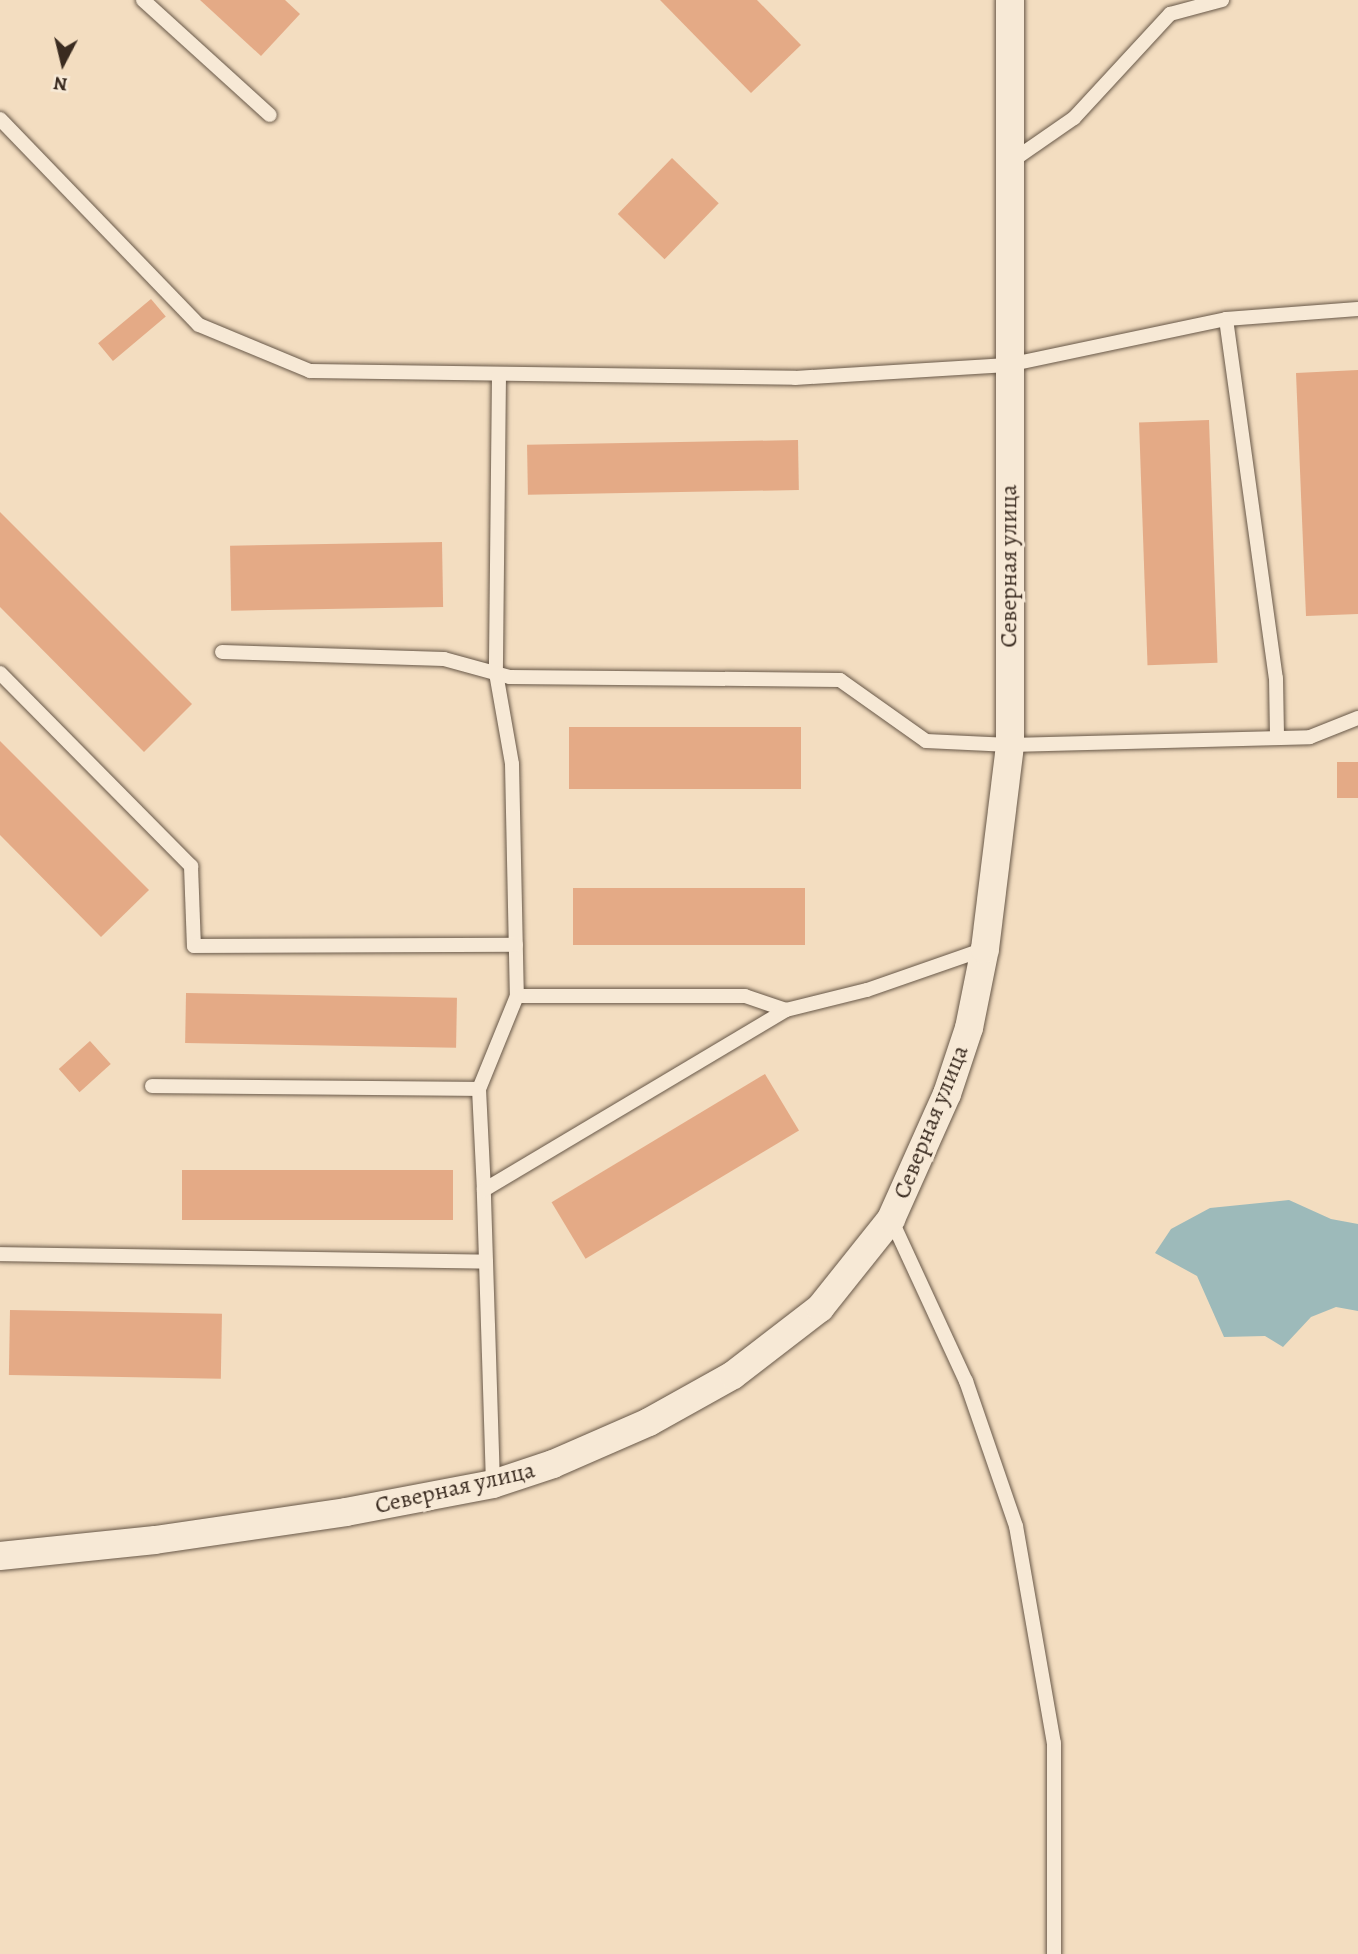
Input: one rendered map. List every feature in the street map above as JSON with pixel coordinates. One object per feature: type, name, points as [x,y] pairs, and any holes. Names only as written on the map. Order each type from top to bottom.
[{"type":"street","name":"Северная улица","points":[[0,1556],[332,1514],[493,1484],[553,1464],[637,1427],[733,1375],[820,1308],[891,1219],[947,1094],[969,1028],[985,949],[1010,745],[1010,0]]},
{"type":"lane","points":[[143,0],[270,115]]},
{"type":"lane","points":[[1009,163],[1074,118],[1170,14],[1222,0]]},
{"type":"lane","points":[[0,118],[199,325],[310,370],[795,378],[1008,365],[1226,319],[1358,309]]},
{"type":"lane","points":[[1226,319],[1276,678],[1277,735]]},
{"type":"lane","points":[[493,1484],[479,1089],[517,996],[512,764],[496,673],[499,374]]},
{"type":"lane","points":[[222,652],[444,659],[510,677],[840,680],[926,741],[1010,745],[1277,735],[1310,737],[1358,718]]},
{"type":"lane","points":[[0,673],[191,866],[194,946],[516,945]]},
{"type":"lane","points":[[484,1190],[786,1010],[867,990],[985,949]]},
{"type":"lane","points":[[517,996],[745,996],[786,1010]]},
{"type":"lane","points":[[152,1086],[479,1089]]},
{"type":"lane","points":[[891,1219],[966,1381],[1016,1526],[1054,1743],[1054,1954]]},
{"type":"lane","points":[[0,1254],[486,1262]]},
{"type":"water","points":[[1289,1200],[1331,1219],[1358,1224],[1358,1311],[1336,1307],[1311,1317],[1283,1347],[1265,1336],[1224,1337],[1197,1276],[1155,1253],[1171,1229],[1210,1208]]},
{"type":"building","points":[[200,0],[285,0],[300,14],[261,56]]},
{"type":"building","points":[[660,0],[757,0],[801,45],[751,93]]},
{"type":"building","points":[[672,158],[719,203],[665,259],[618,214]]},
{"type":"building","points":[[151,299],[166,317],[113,361],[98,343]]},
{"type":"building","points":[[1358,370],[1358,614],[1306,616],[1296,373]]},
{"type":"building","points":[[1209,420],[1217,663],[1148,665],[1139,422]]},
{"type":"building","points":[[798,440],[799,490],[528,495],[527,445]]},
{"type":"building","points":[[0,512],[192,704],[144,752],[0,607]]},
{"type":"building","points":[[442,542],[443,607],[231,611],[230,546]]},
{"type":"building","points":[[569,727],[801,727],[801,789],[569,789]]},
{"type":"building","points":[[0,741],[149,890],[101,937],[0,835]]},
{"type":"building","points":[[1337,762],[1358,762],[1358,798],[1337,798]]},
{"type":"building","points":[[573,888],[805,888],[805,945],[573,945]]},
{"type":"building","points":[[186,993],[457,998],[456,1048],[185,1043]]},
{"type":"building","points":[[90,1041],[111,1064],[80,1092],[59,1069]]},
{"type":"building","points":[[765,1074],[799,1131],[586,1259],[552,1202]]},
{"type":"building","points":[[182,1170],[453,1170],[453,1220],[182,1220]]},
{"type":"building","points":[[10,1310],[222,1314],[221,1379],[9,1375]]}]
